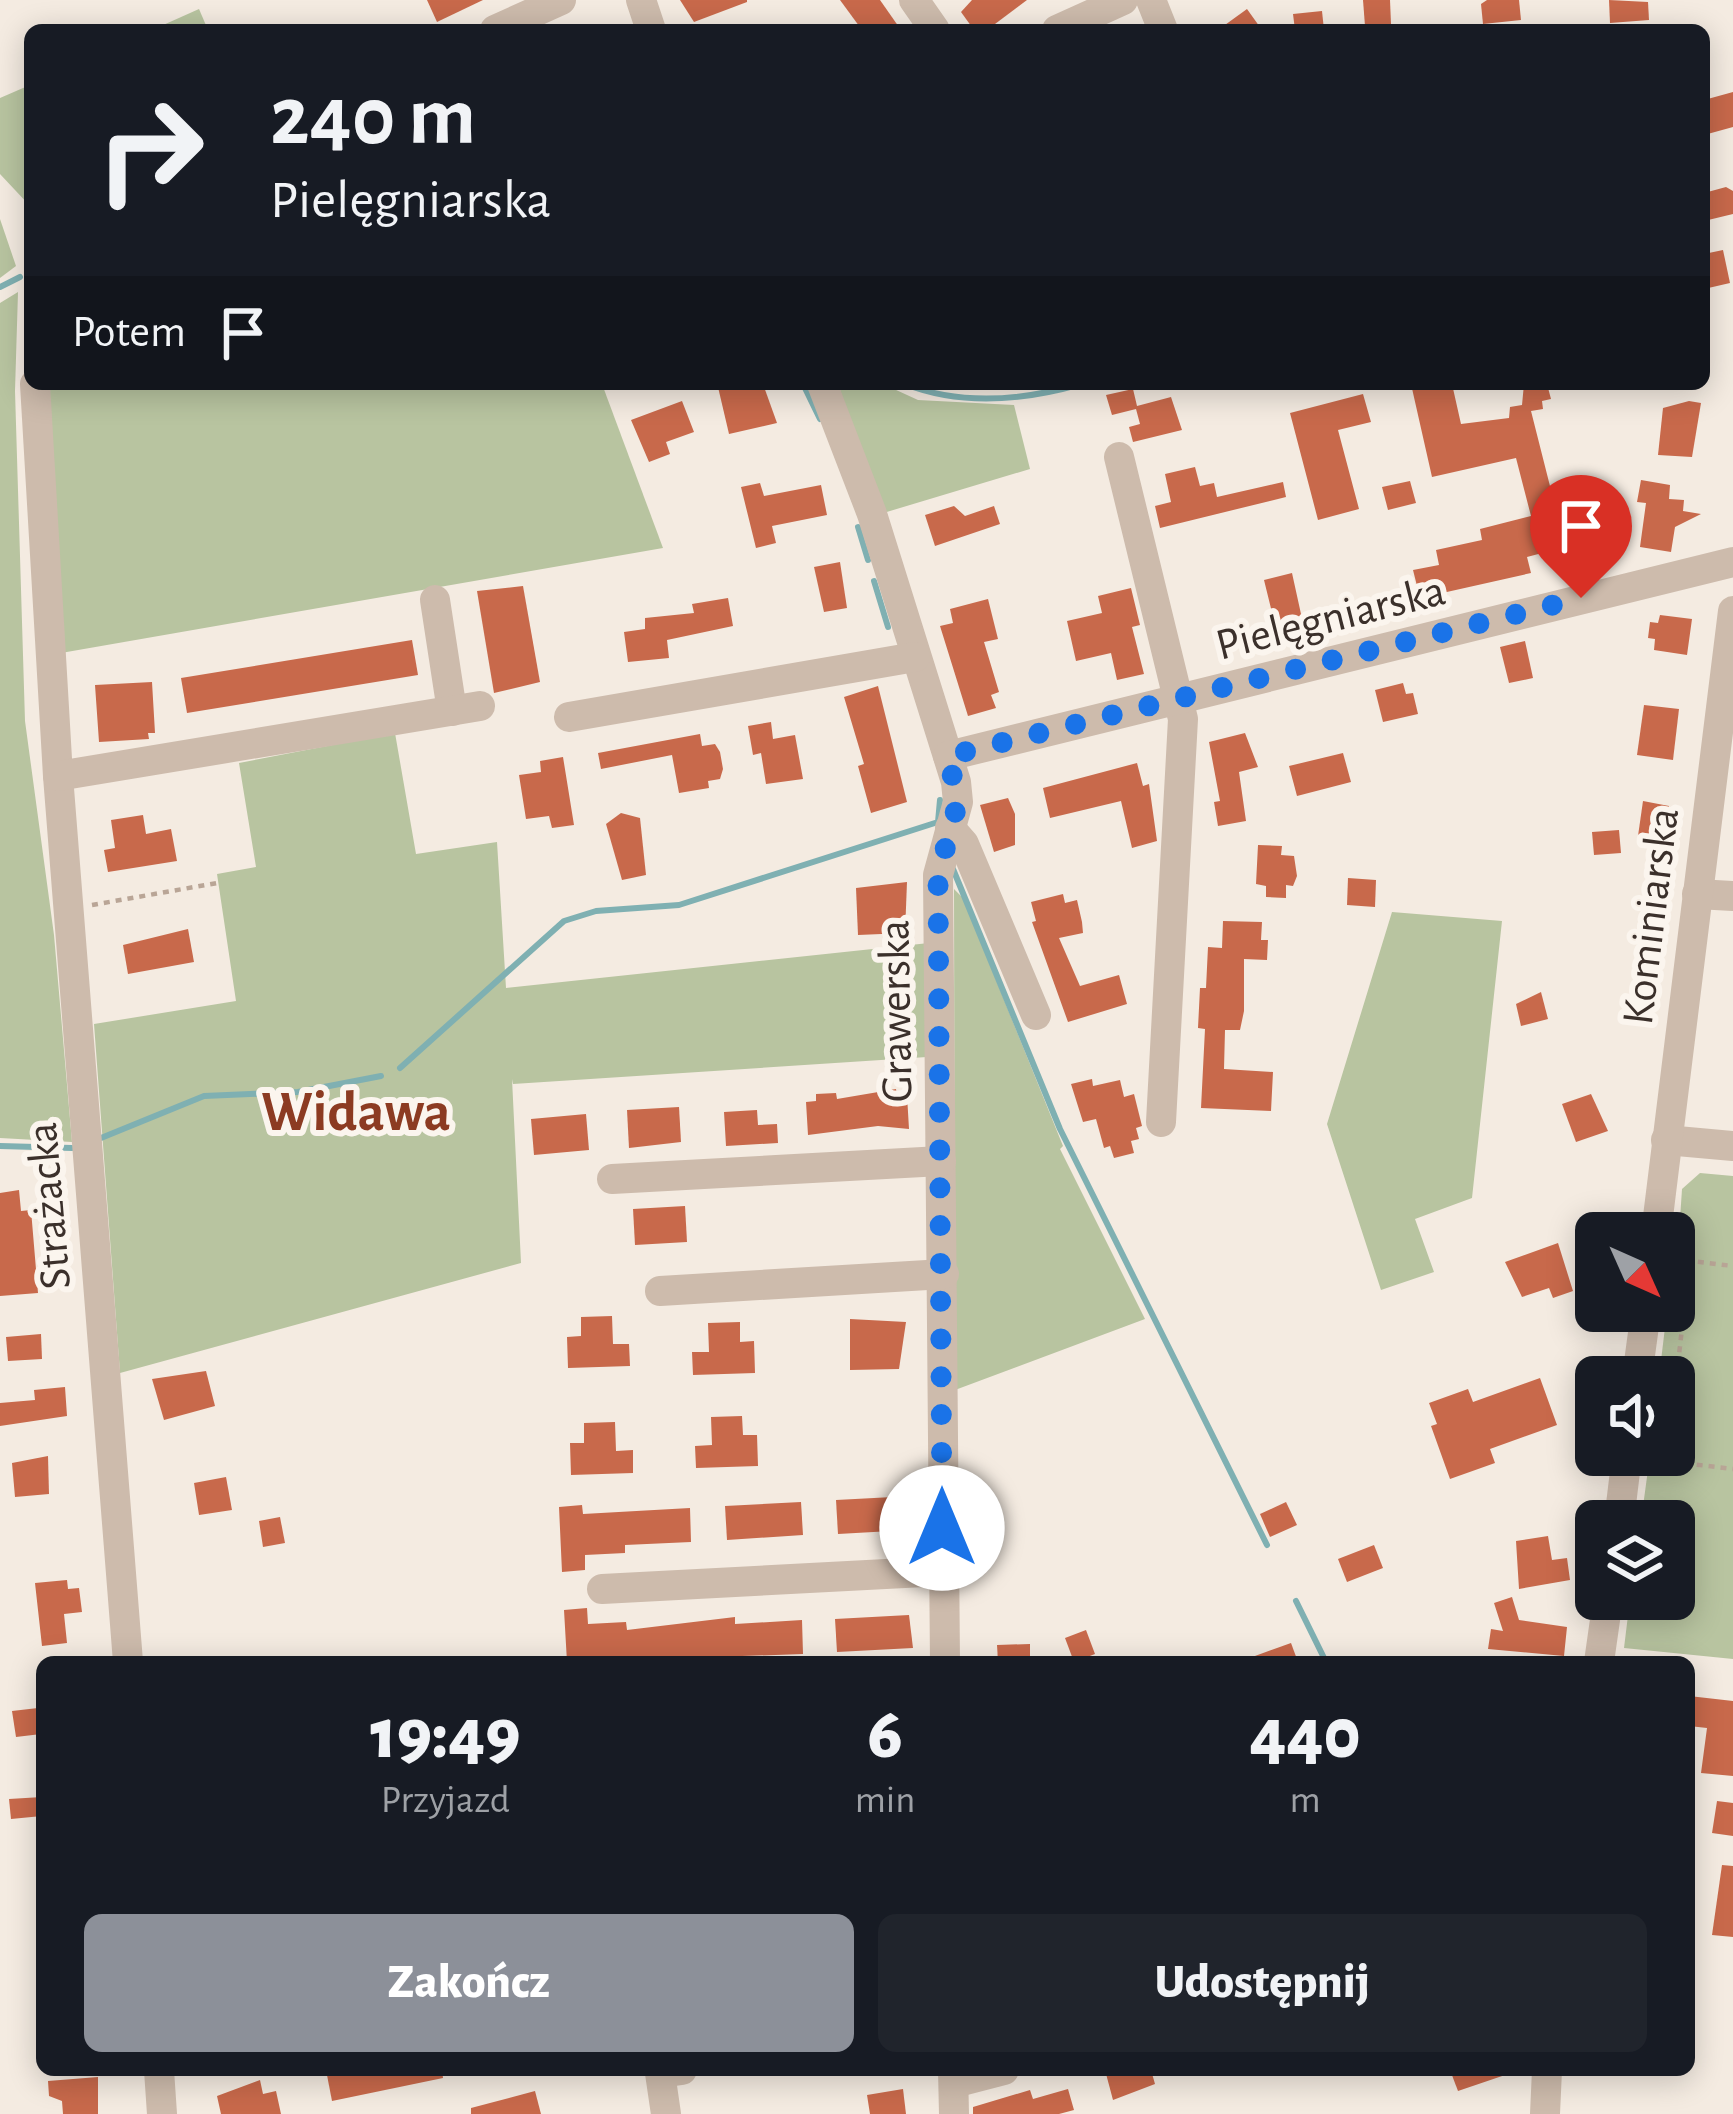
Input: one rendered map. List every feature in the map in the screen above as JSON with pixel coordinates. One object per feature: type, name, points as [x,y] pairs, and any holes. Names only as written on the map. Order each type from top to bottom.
[{"type":"street","points":[[508,24],[561,0]]},
{"type":"street","points":[[1070,24],[1123,0]]},
{"type":"street","name":"Strażacka","points":[[35,390],[58,776],[128,1656]]},
{"type":"street","name":"Grawerska","points":[[825,390],[853,457],[958,793],[938,875],[944,1656]]},
{"type":"street","points":[[1119,457],[1179,700],[1182,743],[1161,1122]]},
{"type":"street","name":"Pielęgniarska","points":[[948,756],[1733,562]]},
{"type":"street","points":[[58,776],[466,709],[435,600]]},
{"type":"street","name":"Kominiarska","points":[[1658,1212],[1733,611]]},
{"type":"street","points":[[569,717],[915,657]]},
{"type":"street","points":[[950,827],[964,844],[1036,1015]]},
{"type":"street","points":[[1697,894],[1733,896]]},
{"type":"street","points":[[1666,1140],[1733,1146]]},
{"type":"street","points":[[612,1179],[941,1161]]},
{"type":"street","points":[[660,1291],[944,1274]]},
{"type":"street","points":[[602,1589],[943,1570]]},
{"type":"street","points":[[1600,1656],[1605,1620]]},
{"type":"street","points":[[159,2076],[162,2114]]},
{"type":"street","points":[[660,2076],[666,2114]]},
{"type":"street","points":[[954,2089],[988,2076]]},
{"type":"street","points":[[1545,2114],[1547,2076]]},
{"type":"path","points":[[69,909],[217,883]]},
{"type":"path","points":[[1695,1261],[1733,1266]]},
{"type":"path","points":[[1695,1465],[1733,1468]]},
{"type":"green space","points":[[199,9],[205,24],[165,24]]},
{"type":"green space","points":[[24,88],[24,200],[0,174],[0,98]]},
{"type":"green space","points":[[0,219],[16,266],[0,278]]},
{"type":"green space","points":[[18,292],[15,391],[25,721],[54,935],[72,1142],[0,1138],[0,303]]},
{"type":"green space","points":[[46,390],[604,390],[663,548],[61,653]]},
{"type":"green space","points":[[840,390],[896,390],[918,400],[1014,405],[1030,469],[880,514]]},
{"type":"green space","points":[[395,733],[416,854],[497,842],[506,988],[929,943],[927,1057],[513,1084],[512,1079],[521,1263],[120,1373],[94,1024],[236,1001],[217,874],[256,867],[239,763]]},
{"type":"green space","points":[[954,889],[963,898],[1063,1146],[1060,1149],[1145,1319],[955,1390]]},
{"type":"green space","points":[[1392,912],[1502,921],[1472,1198],[1415,1219],[1434,1272],[1381,1290],[1327,1124]]},
{"type":"green space","points":[[1700,1173],[1733,1176],[1733,1659],[1624,1648],[1627,1620],[1695,1620],[1695,1500],[1644,1500],[1647,1476],[1695,1476],[1695,1356],[1662,1356],[1664,1332],[1695,1332],[1695,1212],[1680,1212],[1682,1189]]},
{"type":"building","points":[[427,0],[483,0],[437,22]]},
{"type":"building","points":[[680,0],[747,0],[747,2],[694,22]]},
{"type":"building","points":[[840,0],[880,0],[897,24],[858,24]]},
{"type":"building","points":[[972,0],[1027,0],[995,24],[970,24],[961,12]]},
{"type":"building","points":[[1363,0],[1390,0],[1391,24],[1365,24]]},
{"type":"building","points":[[1519,0],[1521,20],[1483,24],[1481,4]]},
{"type":"building","points":[[1609,0],[1648,2],[1649,20],[1610,23]]},
{"type":"building","points":[[1247,9],[1258,24],[1226,24]]},
{"type":"building","points":[[1322,11],[1323,24],[1294,24],[1293,14]]},
{"type":"building","points":[[1733,92],[1733,127],[1710,133],[1710,98]]},
{"type":"building","points":[[1726,187],[1733,191],[1733,214],[1710,220],[1710,191]]},
{"type":"building","points":[[1723,250],[1730,283],[1710,288],[1710,253]]},
{"type":"building","points":[[719,390],[765,390],[777,423],[729,434]]},
{"type":"building","points":[[1133,390],[1137,406],[1171,397],[1182,430],[1133,442],[1129,427],[1140,424],[1136,409],[1112,415],[1106,395]]},
{"type":"building","points":[[1412,390],[1453,390],[1461,424],[1509,418],[1510,407],[1522,405],[1523,390],[1549,390],[1551,399],[1542,401],[1543,409],[1531,411],[1552,494],[1582,486],[1596,569],[1566,576],[1561,548],[1527,557],[1531,573],[1420,598],[1413,570],[1439,565],[1436,550],[1482,540],[1480,529],[1531,516],[1516,458],[1432,477]]},
{"type":"building","points":[[1363,394],[1371,422],[1338,430],[1359,509],[1318,520],[1290,413]]},
{"type":"building","points":[[682,401],[694,432],[666,442],[670,454],[649,462],[631,420]]},
{"type":"building","points":[[1701,403],[1692,457],[1658,455],[1663,408]]},
{"type":"building","points":[[1195,467],[1200,486],[1214,483],[1217,497],[1283,482],[1286,497],[1160,528],[1155,506],[1171,502],[1165,474]]},
{"type":"building","points":[[1641,480],[1670,485],[1669,499],[1684,500],[1683,511],[1701,514],[1675,527],[1671,552],[1640,547],[1646,503],[1637,502]]},
{"type":"building","points":[[1410,481],[1416,503],[1388,510],[1382,487]]},
{"type":"building","points":[[760,483],[764,496],[821,485],[827,515],[772,526],[776,543],[756,548],[741,487]]},
{"type":"building","points":[[954,506],[965,516],[994,506],[1000,524],[935,546],[925,515]]},
{"type":"building","points":[[840,562],[847,608],[824,612],[814,567]]},
{"type":"building","points":[[1292,573],[1301,614],[1307,613],[1312,633],[1279,641],[1264,580]]},
{"type":"building","points":[[523,586],[540,682],[494,693],[477,591]]},
{"type":"building","points":[[1131,588],[1140,625],[1132,627],[1144,674],[1117,680],[1111,653],[1076,661],[1067,621],[1102,613],[1098,596]]},
{"type":"building","points":[[728,598],[733,626],[667,640],[669,658],[628,662],[624,632],[645,629],[645,618],[694,613],[692,604]]},
{"type":"building","points":[[988,599],[998,639],[984,642],[999,692],[991,695],[996,708],[968,716],[940,626],[953,623],[950,609]]},
{"type":"building","points":[[1660,615],[1692,619],[1687,655],[1654,650],[1655,639],[1648,638],[1650,622],[1658,623]]},
{"type":"building","points":[[412,640],[418,675],[187,713],[181,678]]},
{"type":"building","points":[[1525,641],[1533,678],[1509,683],[1500,647]]},
{"type":"building","points":[[152,682],[155,733],[148,733],[149,739],[99,742],[95,685]]},
{"type":"building","points":[[1403,683],[1406,694],[1413,693],[1418,714],[1383,722],[1375,690]]},
{"type":"building","points":[[878,686],[907,802],[871,813],[858,766],[864,764],[844,697]]},
{"type":"building","points":[[1644,705],[1679,709],[1673,760],[1637,755]]},
{"type":"building","points":[[771,722],[773,739],[795,735],[803,779],[766,784],[761,753],[753,755],[748,726]]},
{"type":"building","points":[[1245,733],[1258,767],[1239,772],[1246,821],[1218,826],[1214,802],[1220,801],[1209,742]]},
{"type":"building","points":[[700,734],[702,746],[715,744],[723,769],[720,779],[708,781],[709,788],[679,793],[672,755],[601,769],[598,753]]},
{"type":"building","points":[[1343,753],[1351,782],[1297,796],[1289,766]]},
{"type":"building","points":[[563,757],[574,825],[552,828],[549,816],[526,819],[519,775],[541,772],[540,761]]},
{"type":"building","points":[[1137,763],[1143,786],[1149,784],[1157,841],[1132,848],[1121,801],[1050,818],[1043,788]]},
{"type":"building","points":[[1008,798],[1015,814],[1015,845],[994,852],[980,805]]},
{"type":"building","points":[[1643,801],[1669,806],[1664,839],[1638,836]]},
{"type":"building","points":[[621,813],[640,818],[646,875],[622,880],[606,824]]},
{"type":"building","points":[[143,815],[146,834],[171,829],[177,861],[108,872],[104,850],[115,848],[111,820]]},
{"type":"building","points":[[1619,830],[1621,853],[1594,855],[1592,832]]},
{"type":"building","points":[[1258,845],[1282,846],[1281,855],[1294,856],[1297,876],[1293,886],[1286,885],[1286,898],[1266,897],[1266,886],[1256,884]]},
{"type":"building","points":[[1348,878],[1376,880],[1375,907],[1347,905]]},
{"type":"building","points":[[907,882],[905,933],[858,935],[856,888]]},
{"type":"building","points":[[1063,894],[1065,903],[1077,900],[1082,922],[1083,933],[1059,938],[1080,986],[1119,975],[1127,1004],[1068,1022],[1032,922],[1036,921],[1031,902]]},
{"type":"building","points":[[1223,921],[1262,922],[1261,940],[1268,940],[1267,960],[1244,959],[1244,1011],[1240,1030],[1225,1030],[1224,1069],[1273,1072],[1271,1111],[1201,1108],[1205,1029],[1198,1028],[1200,988],[1206,988],[1208,947],[1222,948]]},
{"type":"building","points":[[188,929],[194,962],[128,974],[123,945]]},
{"type":"building","points":[[1541,992],[1548,1019],[1521,1026],[1516,1004]]},
{"type":"building","points":[[1092,1079],[1093,1086],[1120,1080],[1124,1097],[1134,1094],[1142,1126],[1136,1128],[1139,1139],[1131,1141],[1134,1153],[1114,1158],[1110,1146],[1104,1148],[1096,1119],[1083,1122],[1071,1084]]},
{"type":"building","points":[[896,1089],[897,1096],[907,1095],[909,1129],[878,1126],[808,1135],[806,1102],[816,1101],[816,1094],[836,1093],[837,1099]]},
{"type":"building","points":[[1591,1094],[1608,1131],[1576,1142],[1562,1104]]},
{"type":"building","points":[[679,1107],[681,1142],[629,1148],[627,1110]]},
{"type":"building","points":[[757,1110],[758,1125],[777,1124],[778,1143],[726,1146],[724,1112]]},
{"type":"building","points":[[586,1114],[589,1150],[534,1155],[531,1119]]},
{"type":"building","points":[[19,1190],[21,1211],[31,1210],[38,1293],[0,1296],[0,1193]]},
{"type":"building","points":[[685,1206],[687,1242],[635,1245],[633,1209]]},
{"type":"building","points":[[1558,1243],[1573,1291],[1553,1298],[1549,1288],[1522,1297],[1505,1262]]},
{"type":"building","points":[[612,1316],[613,1344],[629,1344],[630,1366],[568,1368],[567,1337],[581,1336],[581,1317]]},
{"type":"building","points":[[850,1319],[906,1322],[899,1369],[850,1370]]},
{"type":"building","points":[[740,1322],[740,1342],[754,1341],[755,1373],[693,1375],[692,1352],[709,1352],[708,1323]]},
{"type":"building","points":[[41,1334],[42,1359],[8,1361],[6,1337]]},
{"type":"building","points":[[206,1371],[215,1406],[164,1420],[152,1379]]},
{"type":"building","points":[[1540,1378],[1557,1425],[1490,1449],[1495,1463],[1450,1479],[1431,1426],[1437,1424],[1429,1403],[1468,1389],[1473,1402]]},
{"type":"building","points":[[65,1387],[67,1416],[0,1426],[0,1403],[35,1400],[34,1390]]},
{"type":"building","points":[[742,1416],[743,1435],[757,1435],[758,1466],[696,1468],[695,1446],[712,1445],[711,1417]]},
{"type":"building","points":[[615,1422],[616,1451],[633,1450],[633,1473],[571,1475],[570,1443],[584,1443],[584,1423]]},
{"type":"building","points":[[48,1456],[49,1494],[15,1497],[12,1463]]},
{"type":"building","points":[[226,1477],[232,1510],[199,1515],[194,1483]]},
{"type":"building","points":[[912,1496],[909,1530],[838,1534],[836,1500]]},
{"type":"building","points":[[801,1502],[803,1535],[727,1540],[725,1506]]},
{"type":"building","points":[[1286,1502],[1297,1525],[1270,1537],[1260,1514]]},
{"type":"building","points":[[582,1505],[583,1514],[690,1508],[691,1542],[625,1545],[625,1553],[585,1555],[585,1570],[562,1572],[559,1507]]},
{"type":"building","points":[[280,1517],[285,1543],[263,1547],[259,1521]]},
{"type":"building","points":[[1548,1536],[1552,1560],[1567,1558],[1570,1580],[1519,1589],[1516,1541]]},
{"type":"building","points":[[1374,1545],[1383,1568],[1347,1582],[1338,1559]]},
{"type":"building","points":[[67,1580],[68,1589],[79,1588],[82,1612],[64,1614],[67,1643],[42,1646],[35,1583]]},
{"type":"building","points":[[1512,1597],[1519,1620],[1567,1627],[1564,1656],[1488,1649],[1491,1629],[1503,1631],[1494,1603]]},
{"type":"building","points":[[587,1608],[588,1624],[626,1622],[627,1630],[735,1617],[735,1624],[802,1620],[803,1654],[567,1656],[564,1610]]},
{"type":"building","points":[[909,1615],[913,1648],[837,1652],[835,1619]]},
{"type":"building","points":[[1086,1630],[1095,1654],[1072,1656],[1065,1638]]},
{"type":"building","points":[[1291,1643],[1296,1656],[1255,1656]]},
{"type":"building","points":[[1030,1644],[1030,1656],[998,1656],[997,1645]]},
{"type":"building","points":[[1695,1697],[1733,1701],[1733,1776],[1701,1773],[1707,1728],[1695,1727]]},
{"type":"building","points":[[36,1708],[36,1735],[16,1737],[12,1711]]},
{"type":"building","points":[[36,1797],[36,1817],[11,1819],[9,1799]]},
{"type":"building","points":[[1717,1801],[1733,1803],[1733,1836],[1712,1833]]},
{"type":"building","points":[[1722,1865],[1733,1866],[1733,1937],[1712,1935]]},
{"type":"building","points":[[327,2076],[443,2076],[443,2078],[332,2101]]},
{"type":"building","points":[[1107,2076],[1153,2076],[1155,2084],[1113,2100]]},
{"type":"building","points":[[1452,2076],[1502,2076],[1458,2091]]},
{"type":"building","points":[[98,2077],[98,2114],[63,2114],[62,2101],[49,2096],[48,2081]]},
{"type":"building","points":[[260,2080],[263,2094],[276,2091],[281,2114],[221,2114],[217,2096]]},
{"type":"building","points":[[903,2089],[906,2114],[870,2114],[867,2095]]},
{"type":"building","points":[[1068,2089],[1074,2110],[1059,2114],[973,2114],[973,2107],[1030,2090],[1033,2099]]},
{"type":"building","points":[[535,2091],[541,2114],[471,2114],[471,2108]]},
{"type":"waterway","points":[[0,287],[20,277]]},
{"type":"waterway","points":[[806,390],[820,419]]},
{"type":"waterway","points":[[923,390],[971,398],[1055,390]]},
{"type":"waterway","points":[[858,527],[868,560]]},
{"type":"waterway","points":[[874,581],[888,627]]},
{"type":"waterway","points":[[400,1068],[564,921],[596,911],[679,905],[938,822],[940,800]]},
{"type":"waterway","points":[[953,869],[1060,1129],[1267,1545]]},
{"type":"waterway","points":[[101,1138],[204,1096],[298,1092],[381,1076]]},
{"type":"waterway","points":[[0,1146],[72,1148]]},
{"type":"waterway","points":[[1296,1601],[1323,1656]]},
{"type":"district","name":"Widawa","points":[[356,1110]]},
{"type":"route","points":[[942,1528],[938,875],[958,802],[948,756],[1581,598]]}]
